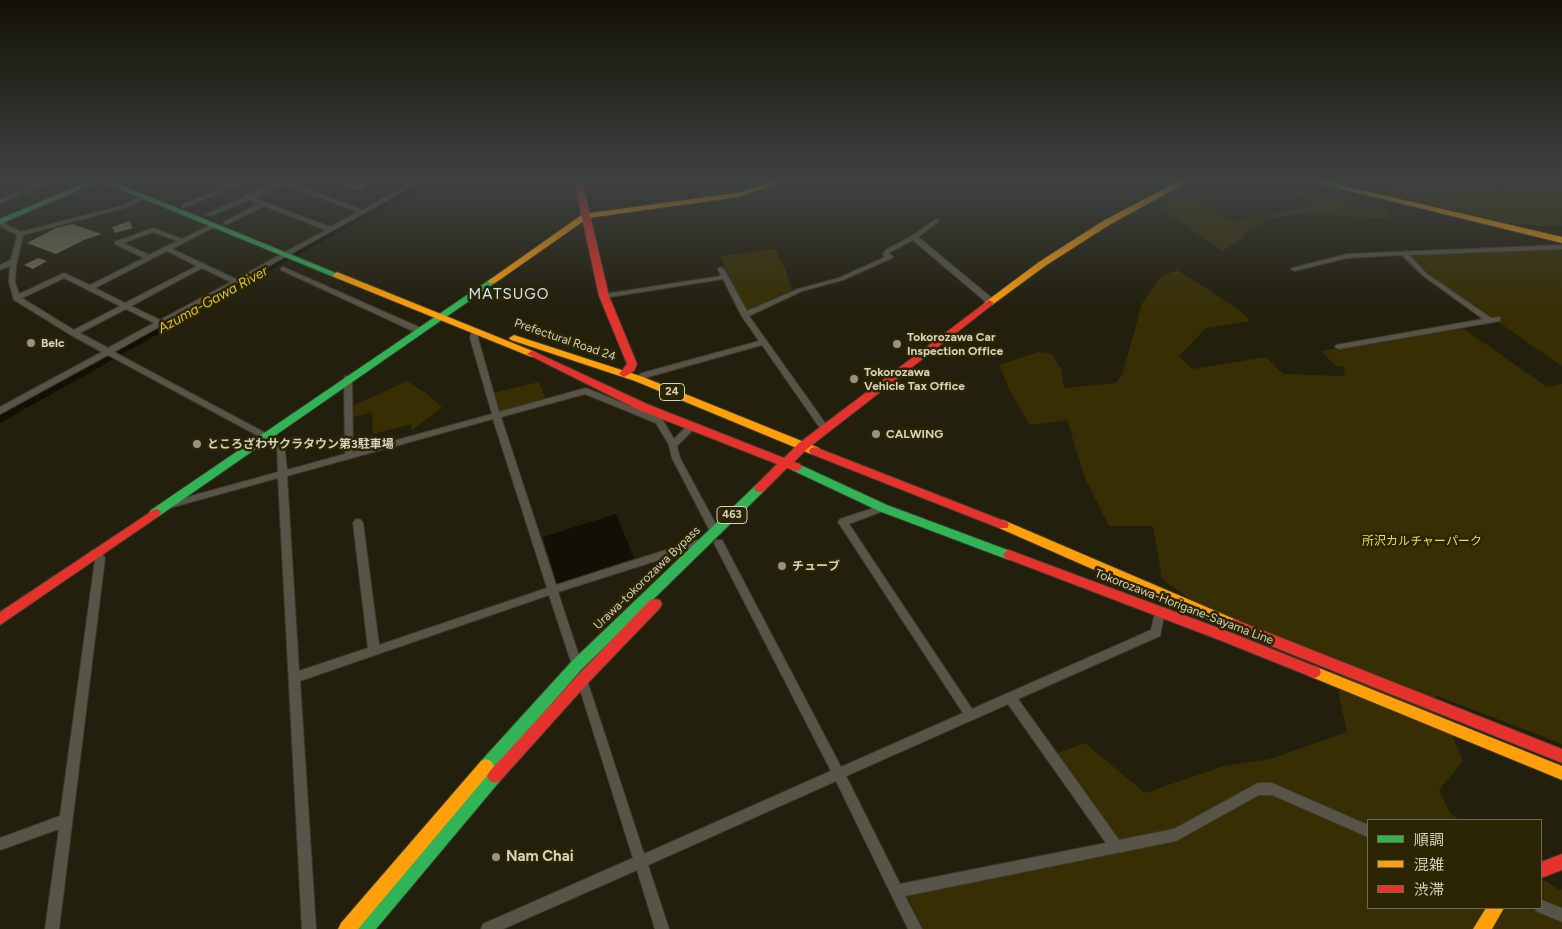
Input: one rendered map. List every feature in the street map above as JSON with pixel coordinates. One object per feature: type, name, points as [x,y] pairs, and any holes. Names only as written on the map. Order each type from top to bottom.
[{"type":"main road","name":"Prefectural Road 24","points":[[222,224],[442,314],[639,379],[815,451]]},
{"type":"main road","name":"Prefectural Road 24","points":[[229,224],[294,254]]},
{"type":"main road","points":[[0,619],[574,224]]},
{"type":"main road","points":[[588,224],[604,296],[632,364],[630,369],[624,374]]},
{"type":"main road","name":"Urawa-tokorozawa Bypass","points":[[364,929],[488,784],[582,680],[717,537],[790,465],[803,446],[990,301],[1104,224]]},
{"type":"main road","name":"Urawa-tokorozawa Bypass","points":[[790,465],[815,451],[904,379],[1056,264],[1117,224]]},
{"type":"main road","points":[[1496,224],[1562,240]]},
{"type":"main road","name":"Prefectural Road 24","points":[[442,314],[475,331],[520,349],[643,407],[790,465]]},
{"type":"main road","name":"Tokorozawa-Horigane-Sayama Line","points":[[815,451],[1027,535],[1219,619],[1562,756]]},
{"type":"main road","name":"Tokorozawa-Horigane-Sayama Line","points":[[790,465],[883,508],[1160,611],[1562,773]]},
{"type":"main road","name":"Urawa-tokorozawa Bypass","points":[[347,929],[499,751],[577,666],[704,542],[717,537]]},
{"type":"main road","points":[[1542,870],[1562,862]]},
{"type":"main road","points":[[1482,929],[1495,909]]},
{"type":"street","points":[[4,224],[20,234],[57,224]]},
{"type":"street","points":[[90,288],[182,241],[205,224]]},
{"type":"street","points":[[320,224],[330,228]]},
{"type":"street","points":[[0,411],[110,352],[235,281],[294,254],[338,224]]},
{"type":"street","points":[[745,315],[800,290],[841,279],[890,258],[886,254],[888,251],[914,237],[930,224]]},
{"type":"street","points":[[150,258],[117,242],[153,230],[182,241]]},
{"type":"street","points":[[20,234],[12,282],[17,298],[121,359],[266,436],[281,446],[309,929]]},
{"type":"street","points":[[914,237],[990,301]]},
{"type":"street","points":[[1294,269],[1347,256],[1562,247]]},
{"type":"street","points":[[167,249],[235,281]]},
{"type":"street","points":[[1339,347],[1493,319],[1424,274],[1405,254]]},
{"type":"street","points":[[0,268],[14,261]]},
{"type":"street","points":[[74,332],[201,266]]},
{"type":"street","points":[[284,270],[418,330]]},
{"type":"street","points":[[604,296],[723,273],[745,315],[825,428]]},
{"type":"street","points":[[17,298],[64,276],[160,323]]},
{"type":"street","points":[[475,331],[474,338],[496,415],[577,666]]},
{"type":"street","points":[[639,379],[645,375],[763,342]]},
{"type":"street","points":[[348,378],[349,456]]},
{"type":"street","points":[[162,507],[586,391],[659,421],[673,445],[676,458],[838,773],[915,929]]},
{"type":"street","points":[[673,445],[692,426]]},
{"type":"street","points":[[883,508],[843,522],[970,715]]},
{"type":"street","points":[[358,523],[374,650]]},
{"type":"street","points":[[294,678],[553,590],[704,542]]},
{"type":"street","points":[[52,929],[100,558],[94,554]]},
{"type":"street","points":[[488,929],[640,860],[1156,634],[1160,611]]},
{"type":"street","points":[[582,680],[662,929]]},
{"type":"street","points":[[1010,698],[1116,846]]},
{"type":"street","points":[[897,891],[1176,835],[1258,789],[1272,789],[1367,831]]},
{"type":"street","points":[[0,844],[65,821]]},
{"type":"street","points":[[1542,906],[1562,915]]},
{"type":"green space","points":[[1184,224],[1264,224],[1246,231],[1243,238],[1223,251]]},
{"type":"green space","points":[[1524,224],[1562,224],[1554,227]]},
{"type":"green space","points":[[1562,248],[1562,366],[1498,322],[1489,318],[1425,272],[1411,259],[1411,257],[1416,255]]},
{"type":"green space","points":[[775,249],[785,268],[792,290],[745,312],[720,256]]},
{"type":"green space","name":"所沢カルチャーパーク","points":[[1177,270],[1241,311],[1250,321],[1206,328],[1179,356],[1192,369],[1266,357],[1283,374],[1345,376],[1343,366],[1336,366],[1321,351],[1460,326],[1547,387],[1562,384],[1562,744],[1435,695],[1463,761],[1439,790],[1450,813],[1459,819],[1367,819],[1367,909],[1542,909],[1542,879],[1559,890],[1562,889],[1562,929],[923,929],[907,896],[910,891],[1125,851],[1055,754],[1085,743],[1145,793],[1224,766],[1270,759],[1347,732],[1332,664],[1201,612],[1204,606],[1193,601],[1162,579],[1153,526],[1109,526],[1085,478],[1067,420],[1030,425],[1010,391],[999,365],[1038,352],[1052,354],[1061,369],[1064,388],[1116,383],[1122,375],[1142,304],[1161,277]]},
{"type":"green space","points":[[407,381],[442,407],[411,431],[412,424],[373,434],[372,412],[352,417],[353,406]]},
{"type":"green space","points":[[539,382],[546,400],[498,413],[493,393]]},
{"type":"shaded area","points":[[616,514],[634,558],[557,584],[543,537]]},
{"type":"building","points":[[73,224],[102,234],[84,240],[56,254],[27,243],[56,228]]},
{"type":"building","points":[[119,224],[131,224],[133,228],[115,233],[112,227]]},
{"type":"building","points":[[38,258],[47,261],[33,269],[24,265]]},
{"type":"waterway","name":"Azuma-Gawa River","points":[[0,418],[347,224]]},
{"type":"traffic: fast","points":[[211,224],[337,275]]},
{"type":"traffic: fast","points":[[155,513],[492,281]]},
{"type":"traffic: fast","points":[[796,467],[883,508],[1009,555]]},
{"type":"traffic: fast","points":[[486,766],[577,665],[760,488]]},
{"type":"traffic: fast","points":[[365,929],[495,776]]},
{"type":"traffic: slow","points":[[492,281],[574,224]]},
{"type":"traffic: slow","points":[[989,303],[1042,264],[1104,224]]},
{"type":"traffic: slow","points":[[1496,224],[1562,240]]},
{"type":"traffic: slow","points":[[337,275],[532,354]]},
{"type":"traffic: slow","points":[[514,338],[639,379],[815,451]]},
{"type":"traffic: slow","points":[[1003,525],[1234,625]]},
{"type":"traffic: slow","points":[[1314,672],[1562,773]]},
{"type":"traffic: slow","points":[[347,929],[486,766]]},
{"type":"traffic: slow","points":[[1482,929],[1495,909]]},
{"type":"traffic: jam","points":[[588,224],[604,296],[632,364],[630,369],[624,374]]},
{"type":"traffic: jam","points":[[760,488],[803,446],[989,303]]},
{"type":"traffic: jam","points":[[532,354],[643,407],[796,467]]},
{"type":"traffic: jam","points":[[815,451],[1003,525]]},
{"type":"traffic: jam","points":[[0,619],[155,513]]},
{"type":"traffic: jam","points":[[1009,555],[1227,637],[1314,672]]},
{"type":"traffic: jam","points":[[495,776],[582,680],[655,604]]},
{"type":"traffic: jam","points":[[1234,625],[1562,756]]},
{"type":"traffic: jam","points":[[1542,870],[1562,862]]},
{"type":"place","name":"Belc","points":[[31,343]]},
{"type":"place","name":"Tokorozawa Car Inspection Office","points":[[897,344]]},
{"type":"place","name":"Tokorozawa Vehicle Tax Office","points":[[854,379]]},
{"type":"place","name":"CALWING","points":[[876,434]]},
{"type":"place","name":"ところざわサクラタウン第3駐車場","points":[[197,444]]},
{"type":"place","name":"チューブ","points":[[782,566]]},
{"type":"place","name":"Nam Chai","points":[[496,857]]},
{"type":"district","name":"MATSUGO","points":[[509,295]]}]
